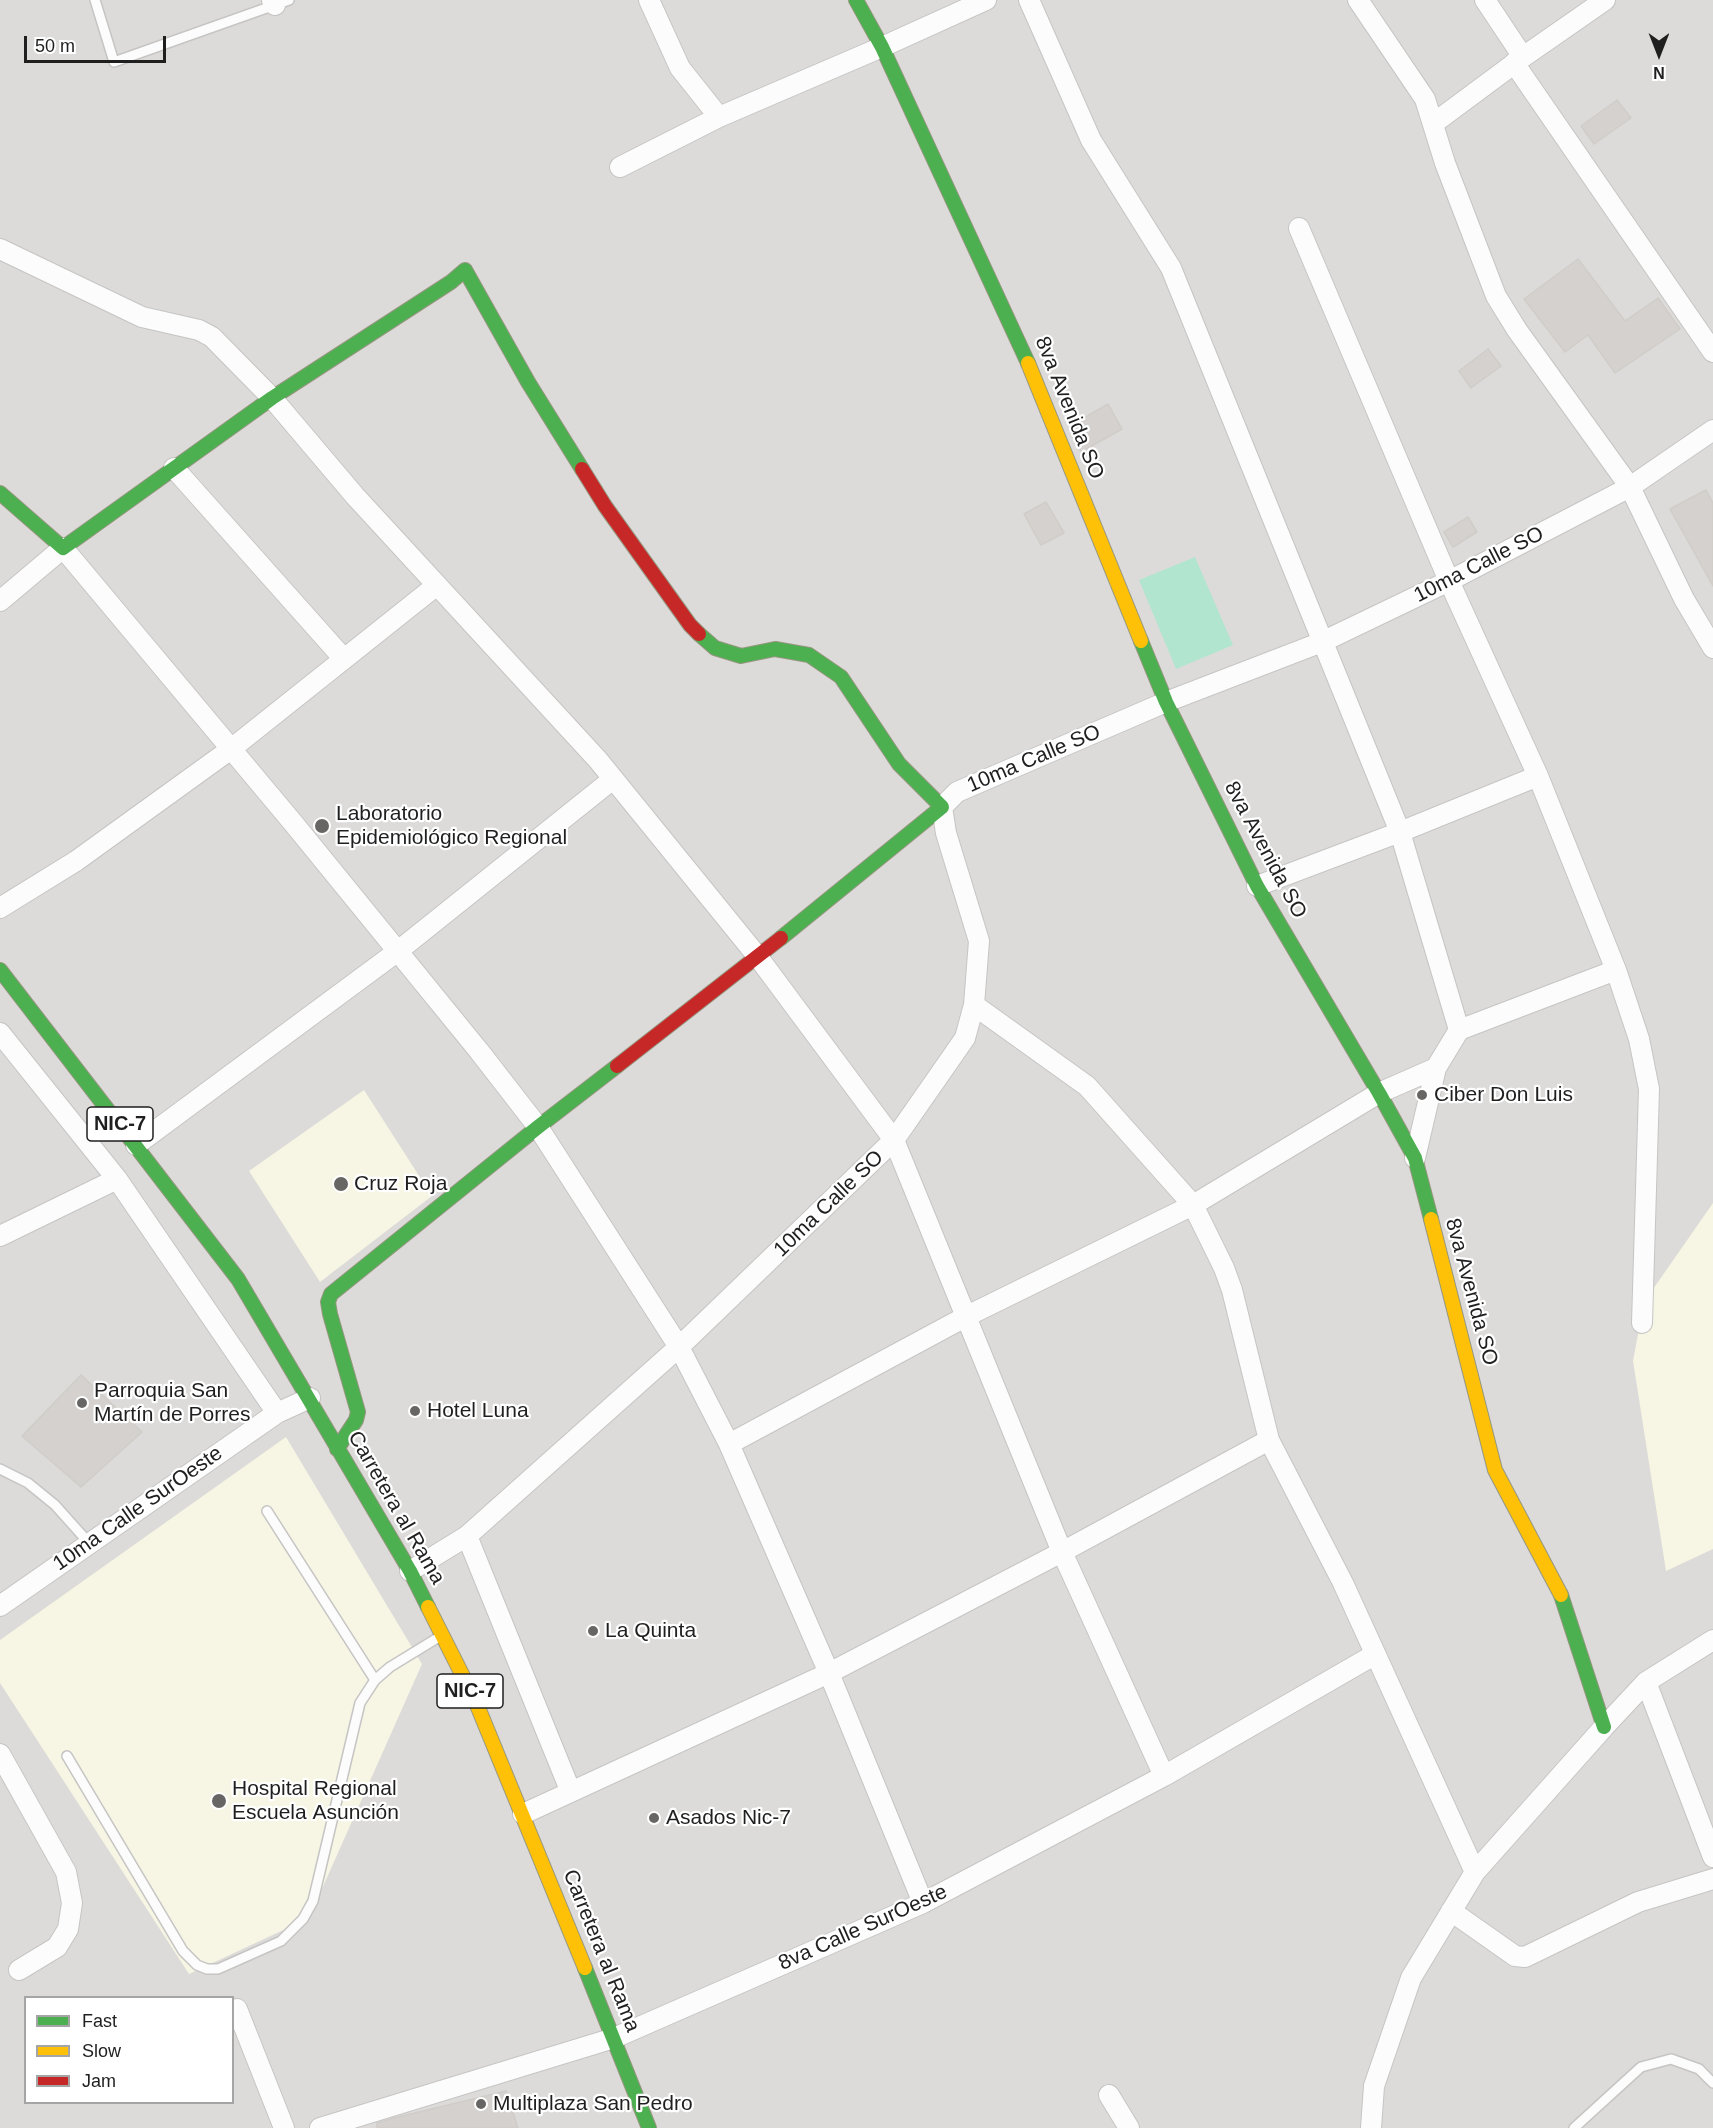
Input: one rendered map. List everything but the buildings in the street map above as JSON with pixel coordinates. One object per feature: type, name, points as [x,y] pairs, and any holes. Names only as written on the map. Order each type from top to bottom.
[{"type":"main road","name":"8va Avenida SO","points":[[856,0],[882,47],[1016,334],[1167,702],[1257,886],[1415,1158],[1495,1470],[1559,1589],[1604,1727]]},
{"type":"main road","points":[[0,493],[63,548],[272,398],[451,282],[465,270],[528,382],[605,506],[690,625],[716,648],[741,656],[775,649],[809,655],[841,677],[899,764],[942,807],[758,957],[538,1127],[331,1294],[328,1302],[330,1314],[358,1412],[356,1420],[337,1449]]},
{"type":"main road","name":"Carretera al Rama","points":[[0,970],[238,1279],[410,1571],[475,1700],[649,2128]]},
{"type":"street","points":[[649,0],[680,68],[719,117]]},
{"type":"street","points":[[620,167],[719,117],[986,0]]},
{"type":"street","points":[[1029,0],[1091,140],[1171,268],[1400,832],[1460,1030]]},
{"type":"street","points":[[1358,0],[1425,99],[1444,163],[1496,296],[1517,330],[1630,486],[1684,599],[1713,648]]},
{"type":"street","points":[[1485,0],[1518,60],[1713,352]]},
{"type":"street","points":[[1434,123],[1518,60],[1605,0]]},
{"type":"street","points":[[1299,228],[1449,581],[1538,776],[1616,970],[1639,1039],[1649,1089],[1642,1323]]},
{"type":"street","points":[[0,249],[142,317],[199,330],[212,337],[272,398],[355,496],[598,760],[758,957],[894,1140],[1062,1552],[1164,1776]]},
{"type":"street","name":"10ma Calle SO","points":[[410,1571],[467,1536],[679,1347],[894,1140],[965,1038],[974,1005],[979,941],[946,833],[942,807],[957,792],[1167,702],[1322,642],[1449,581],[1630,486],[1713,430]]},
{"type":"street","points":[[174,468],[344,659]]},
{"type":"street","points":[[0,601],[63,548],[398,951],[538,1127],[679,1347],[729,1444],[829,1673],[923,1903]]},
{"type":"street","points":[[0,908],[76,861],[231,749],[437,585]]},
{"type":"street","points":[[1257,886],[1400,832],[1538,776]]},
{"type":"street","points":[[136,1145],[398,951],[614,779]]},
{"type":"street","points":[[1415,1158],[1436,1068],[1460,1030],[1616,970]]},
{"type":"street","points":[[974,1005],[1088,1086],[1192,1205],[1224,1268],[1232,1290],[1269,1440],[1343,1583],[1475,1872]]},
{"type":"street","points":[[0,1033],[117,1179],[277,1413]]},
{"type":"street","points":[[729,1444],[967,1316],[1192,1205],[1379,1093],[1436,1068]]},
{"type":"street","points":[[0,1236],[117,1179]]},
{"type":"street","name":"10ma Calle SurOeste","points":[[0,1606],[277,1413],[310,1398]]},
{"type":"street","points":[[523,1814],[570,1790],[829,1673],[1062,1552],[1269,1440]]},
{"type":"street","points":[[467,1536],[570,1790]]},
{"type":"street","points":[[1371,2128],[1374,2086],[1411,1978],[1475,1872],[1646,1682],[1713,1640]]},
{"type":"street","name":"8va Calle SurOeste","points":[[320,2128],[614,2038],[923,1903],[1164,1776],[1374,1655]]},
{"type":"street","points":[[1646,1682],[1713,1857]]},
{"type":"street","points":[[0,1754],[66,1872],[72,1903],[68,1929],[57,1947],[19,1970]]},
{"type":"street","points":[[1451,1911],[1515,1956],[1525,1957],[1638,1902],[1713,1879]]},
{"type":"street","points":[[237,2009],[284,2128]]},
{"type":"street","points":[[1109,2095],[1129,2128]]},
{"type":"lane","points":[[95,0],[114,62],[279,2]]},
{"type":"lane","points":[[0,1468],[28,1483],[55,1505],[89,1543]]},
{"type":"lane","points":[[267,1511],[375,1680]]},
{"type":"lane","points":[[67,1756],[183,1951],[197,1965],[207,1969],[218,1969],[281,1941],[303,1919],[313,1901],[360,1703],[375,1680],[405,1656],[442,1635]]},
{"type":"lane","points":[[1574,2128],[1641,2067],[1671,2059],[1699,2069],[1713,2083]]},
{"type":"shaded area","points":[[0,0],[1713,0],[1713,2128],[0,2128]]},
{"type":"shaded area","name":"Cruz Roja","points":[[364,1090],[432,1196],[320,1282],[249,1171]]},
{"type":"shaded area","points":[[1713,1203],[1713,1549],[1666,1571],[1633,1361],[1644,1302]]},
{"type":"shaded area","name":"Hospital Regional Escuela Asunción","points":[[286,1437],[422,1664],[309,1918],[189,1974],[0,1683],[0,1640]]},
{"type":"green space","points":[[1195,557],[1233,645],[1176,669],[1139,580]]},
{"type":"traffic: fast","points":[[856,0],[882,47],[1028,363]]},
{"type":"traffic: fast","points":[[0,493],[63,548],[272,398],[451,282],[465,270],[528,382],[582,469]]},
{"type":"traffic: fast","points":[[699,634],[715,648],[741,656],[775,649],[809,655],[841,677],[899,764],[942,807],[781,938]]},
{"type":"traffic: fast","points":[[1141,641],[1166,702],[1257,886],[1415,1158],[1431,1219]]},
{"type":"traffic: fast","points":[[0,970],[238,1279],[410,1571],[428,1607]]},
{"type":"traffic: fast","points":[[337,1449],[356,1420],[358,1412],[330,1314],[328,1302],[331,1294],[617,1066]]},
{"type":"traffic: fast","points":[[1561,1595],[1604,1727]]},
{"type":"traffic: fast","points":[[585,1968],[649,2128]]},
{"type":"traffic: slow","points":[[1028,363],[1141,641]]},
{"type":"traffic: slow","points":[[1431,1219],[1495,1470],[1561,1595]]},
{"type":"traffic: slow","points":[[428,1607],[475,1700],[585,1968]]},
{"type":"traffic: jam","points":[[582,469],[605,506],[690,625],[699,634]]},
{"type":"traffic: jam","points":[[617,1066],[781,938]]},
{"type":"place","name":"Laboratorio Epidemiológico Regional","points":[[322,826]]},
{"type":"place","name":"Ciber Don Luis","points":[[1422,1095]]},
{"type":"place","name":"Cruz Roja","points":[[341,1184]]},
{"type":"place","name":"Parroquia San Martín de Porres","points":[[82,1403]]},
{"type":"place","name":"Hotel Luna","points":[[415,1411]]},
{"type":"place","name":"La Quinta","points":[[593,1631]]},
{"type":"place","name":"Hospital Regional Escuela Asunción","points":[[219,1801]]},
{"type":"place","name":"Asados Nic-7","points":[[654,1818]]},
{"type":"place","name":"Multiplaza San Pedro","points":[[481,2104]]}]
